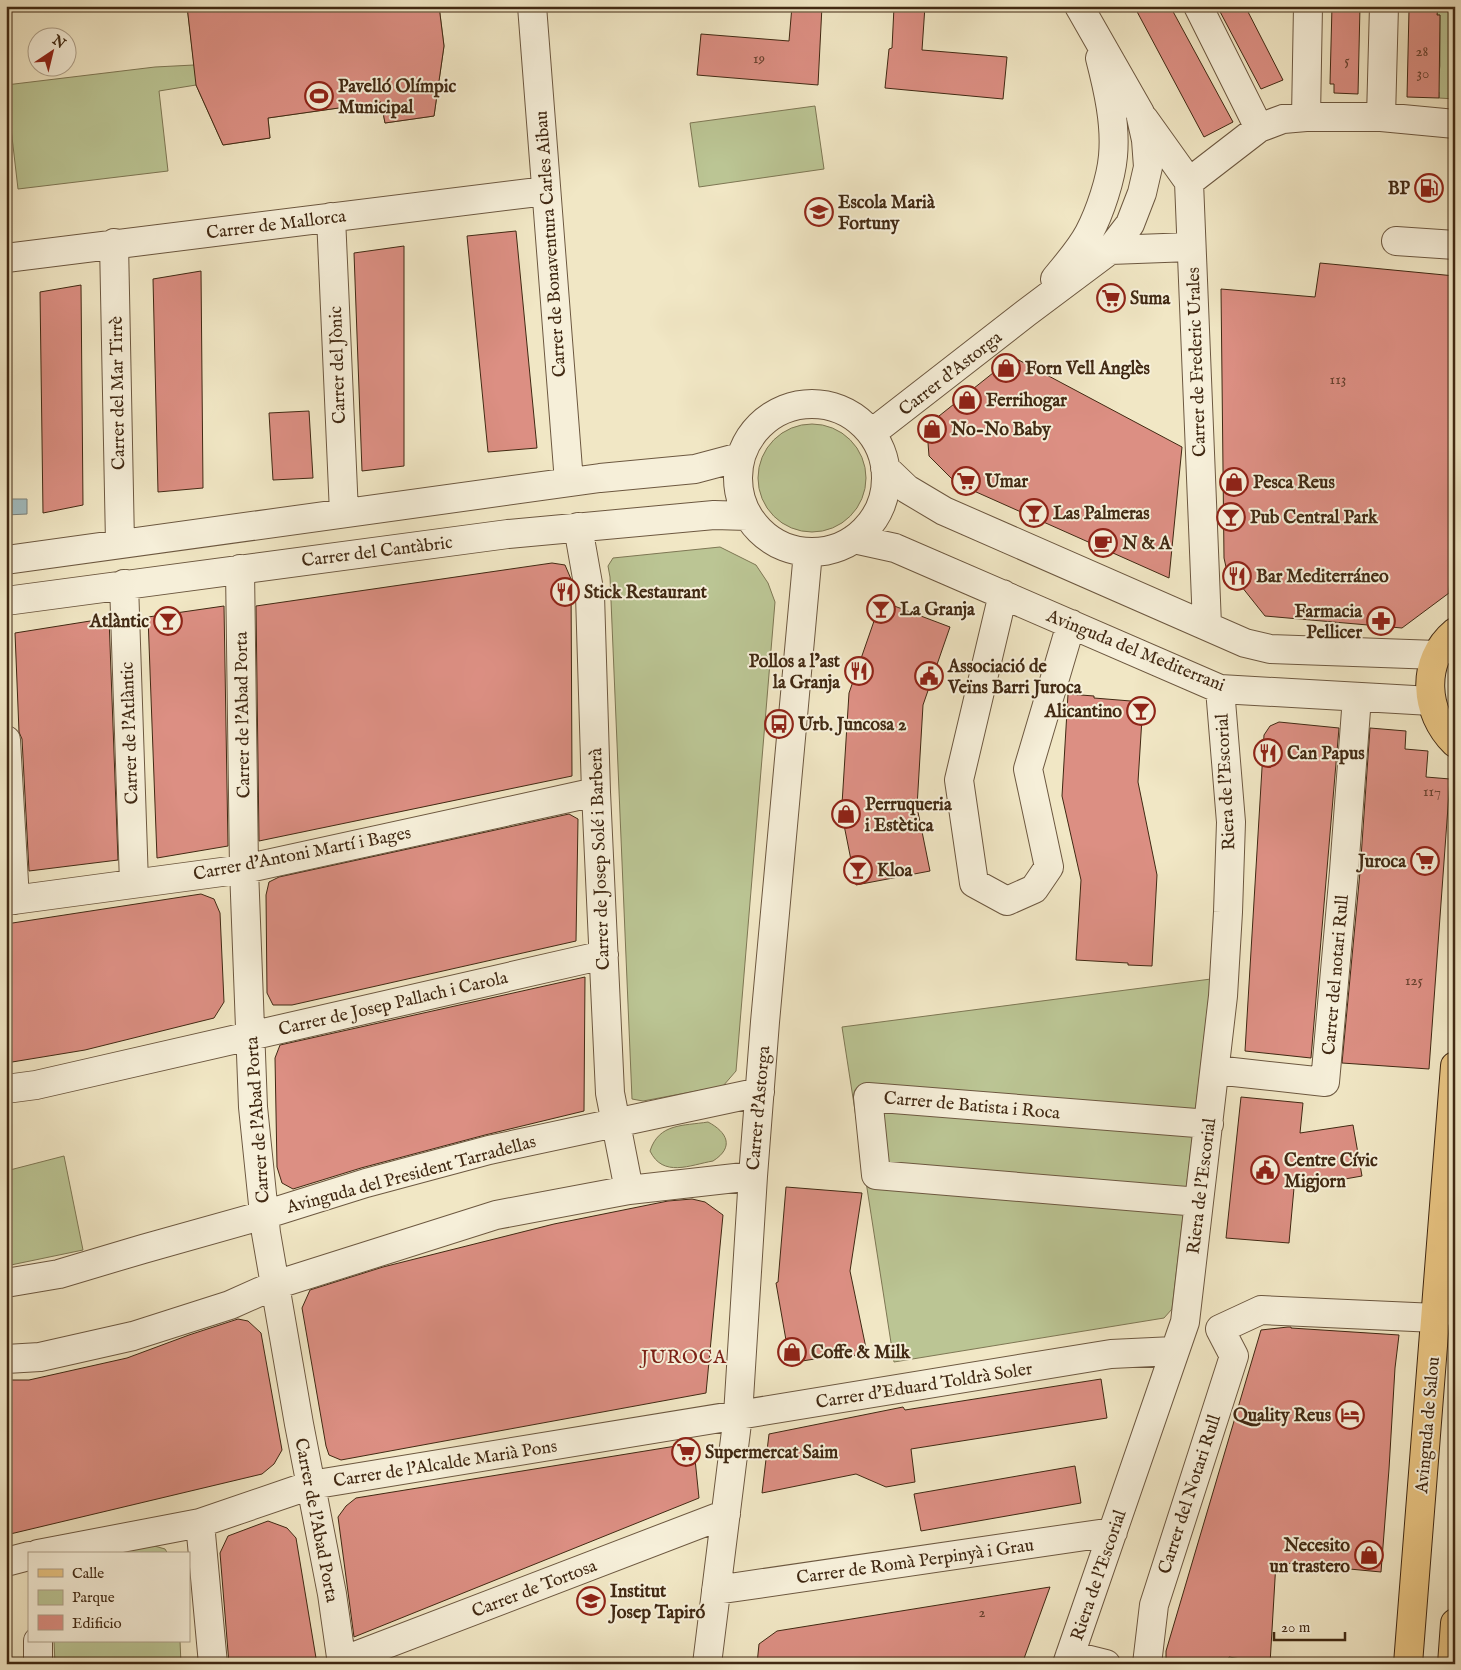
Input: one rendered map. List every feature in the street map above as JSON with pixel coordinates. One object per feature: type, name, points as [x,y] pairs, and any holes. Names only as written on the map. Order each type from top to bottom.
[{"type":"main road","points":[[1455,632],[1437,655],[1431,673],[1431,702],[1437,720],[1455,743]]},
{"type":"main road","name":"Avinguda de Salou","points":[[1408,1664],[1455,1066]]},
{"type":"main road","points":[[1452,1664],[1455,1623]]},
{"type":"street","name":"Carrer de Bonaventura Carles Aibau","points":[[532,6],[569,482]]},
{"type":"street","name":"Carrer d'Astorga","points":[[873,432],[1110,250],[1130,224],[1142,193],[1148,167],[1146,140],[1140,114],[1079,6]]},
{"type":"street","points":[[1198,6],[1259,128]]},
{"type":"street","points":[[1306,117],[1308,6]]},
{"type":"street","points":[[1381,117],[1384,6]]},
{"type":"street","name":"Carrer d'Astorga","points":[[1026,313],[1078,251],[1090,232],[1108,180],[1113,157],[1113,137],[1108,90],[1094,35]]},
{"type":"street","points":[[1140,114],[1189,182],[1259,128],[1283,119],[1306,117],[1381,117],[1455,124]]},
{"type":"street","name":"Carrer de Frederic Urales","points":[[1189,182],[1207,625]]},
{"type":"street","name":"Carrer de Mallorca","points":[[6,258],[114,243],[546,191]]},
{"type":"street","name":"Carrer del Jònic","points":[[331,217],[344,513]]},
{"type":"street","points":[[1396,241],[1455,246]]},
{"type":"street","name":"Carrer del Mar Tirrè","points":[[114,243],[120,543]]},
{"type":"street","points":[[1110,250],[1191,247]]},
{"type":"street","points":[[810,404],[822,405],[845,412],[862,422],[873,432],[880,447],[886,482],[880,507],[868,527],[854,539],[833,549],[808,552],[792,550],[773,541],[757,528],[748,516],[738,488],[740,457],[753,432],[764,421],[780,410],[810,404]]},
{"type":"street","points":[[6,560],[569,482],[695,469],[740,457]]},
{"type":"street","points":[[885,468],[907,489],[944,511],[1245,643],[1270,649],[1437,655]]},
{"type":"street","name":"Carrer del Cantàbric","points":[[6,601],[508,534],[714,515],[748,516]]},
{"type":"street","name":"Carrer de Josep Solé i Barberà","points":[[578,527],[590,595],[596,792],[610,1093],[629,1190]]},
{"type":"street","name":"Avinguda del Mediterrani","points":[[854,539],[895,548],[1220,689],[1431,702]]},
{"type":"street","name":"Carrer d'Astorga","points":[[707,1664],[738,1415],[753,1176],[808,552]]},
{"type":"street","name":"Carrer de l'Abad Porta","points":[[240,569],[244,868],[253,1107],[264,1215],[275,1285],[332,1594],[342,1662]]},
{"type":"street","name":"Carrer de l'Atlàntic","points":[[124,584],[134,883]]},
{"type":"street","points":[[1003,594],[959,780],[974,884],[1007,901],[1034,889],[1049,868],[1028,769],[1071,624]]},
{"type":"street","name":"Riera de l'Escorial","points":[[1069,1660],[1185,1322],[1224,986],[1231,822],[1220,689]]},
{"type":"street","name":"Carrer del notari Rull","points":[[1215,1070],[1325,1082],[1357,697]]},
{"type":"street","points":[[6,740],[10,901]]},
{"type":"street","name":"Carrer d'Antoni Martí i Bages","points":[[10,901],[244,868],[596,792]]},
{"type":"street","name":"Carrer de Josep Pallach i Carola","points":[[6,1088],[36,1085],[604,955]]},
{"type":"street","name":"Avinguda del President Tarradellas","points":[[6,1283],[59,1274],[264,1215],[366,1183],[479,1152],[760,1092]]},
{"type":"street","name":"Carrer de Batista i Roca","points":[[1199,1202],[876,1175],[868,1096],[1209,1124]]},
{"type":"street","points":[[6,1359],[40,1357],[133,1336],[230,1305],[275,1285],[496,1215],[629,1190],[753,1176]]},
{"type":"street","points":[[1185,1322],[1220,1329],[1261,1310],[1436,1318]]},
{"type":"street","name":"Carrer del Notari Rull","points":[[1147,1664],[1154,1605],[1234,1356],[1220,1329]]},
{"type":"street","name":"Carrer d'Eduard Toldrà Soler","points":[[738,1415],[1111,1354],[1174,1351]]},
{"type":"street","name":"Carrer d'Eduard Toldrà Soler","points":[[1111,1354],[1138,1361],[1151,1372],[1156,1380],[1160,1395]]},
{"type":"street","name":"Carrer de l'Alcalde Marià Pons","points":[[48,1552],[200,1523],[311,1485],[738,1415]]},
{"type":"street","name":"Carrer de Tortosa","points":[[342,1662],[726,1514]]},
{"type":"street","points":[[200,1523],[213,1664]]},
{"type":"street","name":"Carrer de Romà Perpinyà i Grau","points":[[716,1590],[1113,1532]]},
{"type":"street","points":[[6,1562],[28,1556]]},
{"type":"street","points":[[38,1642],[38,1664]]},
{"type":"street","points":[[1069,1660],[1106,1664]]},
{"type":"green space","name":"Pavelló Olímpic Municipal","points":[[187,6],[439,6],[444,46],[434,116],[385,123],[381,102],[268,118],[270,138],[223,145],[196,85],[159,91],[168,171],[18,189],[6,85],[78,78],[78,76],[155,67],[194,65]]},
{"type":"green space","points":[[1437,6],[1455,6],[1455,99],[1439,98],[1439,92],[1436,91],[1440,66],[1440,15],[1437,15]]},
{"type":"green space","points":[[815,106],[824,169],[699,187],[690,123]]},
{"type":"green space","points":[[812,424],[833,428],[850,440],[862,457],[866,478],[862,499],[850,516],[833,528],[812,532],[791,528],[774,516],[762,499],[758,478],[762,457],[774,440],[791,428]]},
{"type":"green space","points":[[720,547],[756,565],[768,583],[775,602],[736,1071],[723,1086],[643,1101],[632,1099],[610,577],[608,566],[613,558]]},
{"type":"green space","points":[[1455,664],[1455,713],[1451,701],[1450,688]]},
{"type":"green space","points":[[1211,979],[1172,1309],[1164,1318],[894,1362],[842,1027]]},
{"type":"green space","points":[[708,1122],[720,1130],[726,1140],[724,1150],[713,1161],[686,1167],[670,1167],[662,1165],[650,1151],[659,1135],[666,1131],[681,1126]]},
{"type":"green space","points":[[64,1156],[83,1250],[6,1266],[6,1171]]},
{"type":"green space","points":[[151,1545],[165,1549],[167,1552],[122,1552]]},
{"type":"green space","points":[[54,1642],[180,1642],[181,1664],[55,1664]]},
{"type":"water","points":[[6,499],[27,499],[27,514],[6,515]]},
{"type":"building","name":"Pavelló Olímpic Municipal","points":[[187,6],[439,6],[444,46],[434,116],[385,123],[381,102],[268,118],[270,138],[223,145],[196,85]]},
{"type":"building","points":[[792,6],[822,6],[818,85],[697,75],[701,34],[789,41]]},
{"type":"building","points":[[905,6],[925,6],[922,50],[1007,57],[1003,99],[885,88],[889,49],[892,48],[894,7],[904,8]]},
{"type":"building","points":[[1134,6],[1170,6],[1233,122],[1204,137]]},
{"type":"building","points":[[1217,6],[1245,6],[1283,80],[1261,89]]},
{"type":"building","points":[[1332,6],[1360,6],[1358,94],[1334,93],[1334,84],[1330,84]]},
{"type":"building","points":[[1411,6],[1438,6],[1437,15],[1440,15],[1439,98],[1407,97],[1409,10],[1411,10]]},
{"type":"building","points":[[516,231],[537,448],[488,452],[467,236]]},
{"type":"building","points":[[404,246],[404,466],[362,471],[354,253]]},
{"type":"building","points":[[1320,263],[1455,276],[1455,496],[1449,593],[1402,628],[1265,616],[1226,567],[1224,558],[1221,289],[1315,297]]},
{"type":"building","points":[[201,271],[203,488],[158,492],[153,279]]},
{"type":"building","points":[[81,285],[83,505],[43,513],[40,292]]},
{"type":"building","points":[[1013,357],[1182,447],[1169,578],[956,483],[929,456],[927,430],[934,420]]},
{"type":"building","points":[[309,411],[313,478],[273,480],[269,413]]},
{"type":"building","points":[[552,563],[565,565],[571,579],[572,776],[259,841],[256,606]]},
{"type":"building","points":[[881,601],[950,627],[923,705],[917,807],[930,871],[856,885],[840,805],[842,804],[849,693]]},
{"type":"building","points":[[224,606],[228,846],[157,858],[148,617]]},
{"type":"building","points":[[109,618],[118,860],[29,871],[22,739],[19,732],[15,633]]},
{"type":"building","points":[[1068,694],[1143,702],[1138,782],[1157,875],[1152,966],[1076,960],[1081,880],[1062,796]]},
{"type":"building","points":[[1279,722],[1339,728],[1311,1058],[1245,1051],[1264,735],[1270,726]]},
{"type":"building","points":[[1370,728],[1406,731],[1405,749],[1428,751],[1426,777],[1450,779],[1429,1069],[1342,1063],[1360,872]]},
{"type":"building","points":[[569,814],[578,819],[576,941],[292,1005],[273,1005],[267,993],[266,895],[269,882],[279,877]]},
{"type":"building","points":[[201,894],[214,899],[220,913],[224,1002],[214,1018],[85,1050],[6,1063],[6,924]]},
{"type":"building","points":[[585,977],[584,1111],[361,1168],[293,1189],[282,1183],[277,1167],[275,1058],[280,1045]]},
{"type":"building","name":"Centre Cívic Migjorn","points":[[1241,1097],[1303,1103],[1300,1133],[1353,1125],[1362,1176],[1294,1188],[1289,1243],[1226,1238]]},
{"type":"building","points":[[786,1187],[862,1193],[850,1271],[867,1353],[840,1358],[839,1355],[790,1363],[776,1283],[778,1282]]},
{"type":"building","points":[[692,1199],[705,1202],[723,1215],[706,1393],[341,1460],[329,1455],[302,1308],[310,1290],[383,1267],[554,1224],[668,1201]]},
{"type":"building","points":[[238,1319],[248,1321],[261,1333],[282,1450],[274,1464],[262,1474],[6,1535],[6,1380],[29,1380],[127,1358]]},
{"type":"building","points":[[1291,1327],[1399,1335],[1381,1572],[1276,1562],[1270,1664],[1229,1657],[1228,1664],[1166,1664],[1166,1651],[1261,1330]]},
{"type":"building","points":[[1101,1379],[1107,1418],[911,1449],[915,1482],[886,1487],[856,1474],[762,1493],[769,1434],[903,1407],[905,1410]]},
{"type":"building","points":[[676,1446],[687,1450],[695,1459],[699,1498],[354,1637],[338,1517],[346,1506],[356,1498]]},
{"type":"building","points":[[1075,1466],[1081,1503],[921,1531],[914,1494]]},
{"type":"building","points":[[268,1521],[287,1528],[296,1538],[317,1664],[229,1664],[220,1553],[228,1536]]},
{"type":"building","points":[[1050,1587],[1022,1664],[757,1664],[759,1644],[777,1631]]},
{"type":"place","name":"Pavelló Olímpic Municipal","points":[[319,96]]},
{"type":"place","name":"BP","points":[[1429,188]]},
{"type":"place","name":"Escola Marià Fortuny","points":[[819,212]]},
{"type":"place","name":"Suma","points":[[1111,298]]},
{"type":"place","name":"Forn Vell Anglès","points":[[1006,368]]},
{"type":"place","name":"Ferrihogar","points":[[967,400]]},
{"type":"place","name":"No-No Baby","points":[[932,429]]},
{"type":"place","name":"Umar","points":[[966,481]]},
{"type":"place","name":"Pesca Reus","points":[[1234,482]]},
{"type":"place","name":"Las Palmeras","points":[[1034,513]]},
{"type":"place","name":"Pub Central Park","points":[[1231,517]]},
{"type":"place","name":"N & A","points":[[1103,543]]},
{"type":"place","name":"Bar Mediterráneo","points":[[1237,576]]},
{"type":"place","name":"Stick Restaurant","points":[[565,592]]},
{"type":"place","name":"La Granja","points":[[881,609]]},
{"type":"place","name":"Atlàntic","points":[[168,621]]},
{"type":"place","name":"Farmacia Pellicer","points":[[1381,621]]},
{"type":"place","name":"Pollos a l’ast la Granja","points":[[859,671]]},
{"type":"place","name":"Associació de Veïns Barri Juroca","points":[[929,676]]},
{"type":"place","name":"Alicantino","points":[[1141,711]]},
{"type":"place","name":"Urb. Juncosa 2","points":[[779,724]]},
{"type":"place","name":"Can Papus","points":[[1268,753]]},
{"type":"place","name":"Perruqueria i Estètica","points":[[846,814]]},
{"type":"place","name":"Juroca","points":[[1425,861]]},
{"type":"place","name":"Kloa","points":[[858,870]]},
{"type":"place","name":"Centre Cívic Migjorn","points":[[1265,1170]]},
{"type":"place","name":"Coffe & Milk","points":[[792,1352]]},
{"type":"place","name":"Quality Reus","points":[[1350,1415]]},
{"type":"place","name":"Supermercat Saim","points":[[686,1452]]},
{"type":"place","name":"Necesito un trastero","points":[[1369,1555]]},
{"type":"place","name":"Institut Josep Tapiró","points":[[591,1601]]},
{"type":"district","name":"JUROCA","points":[[684,1356]]}]
